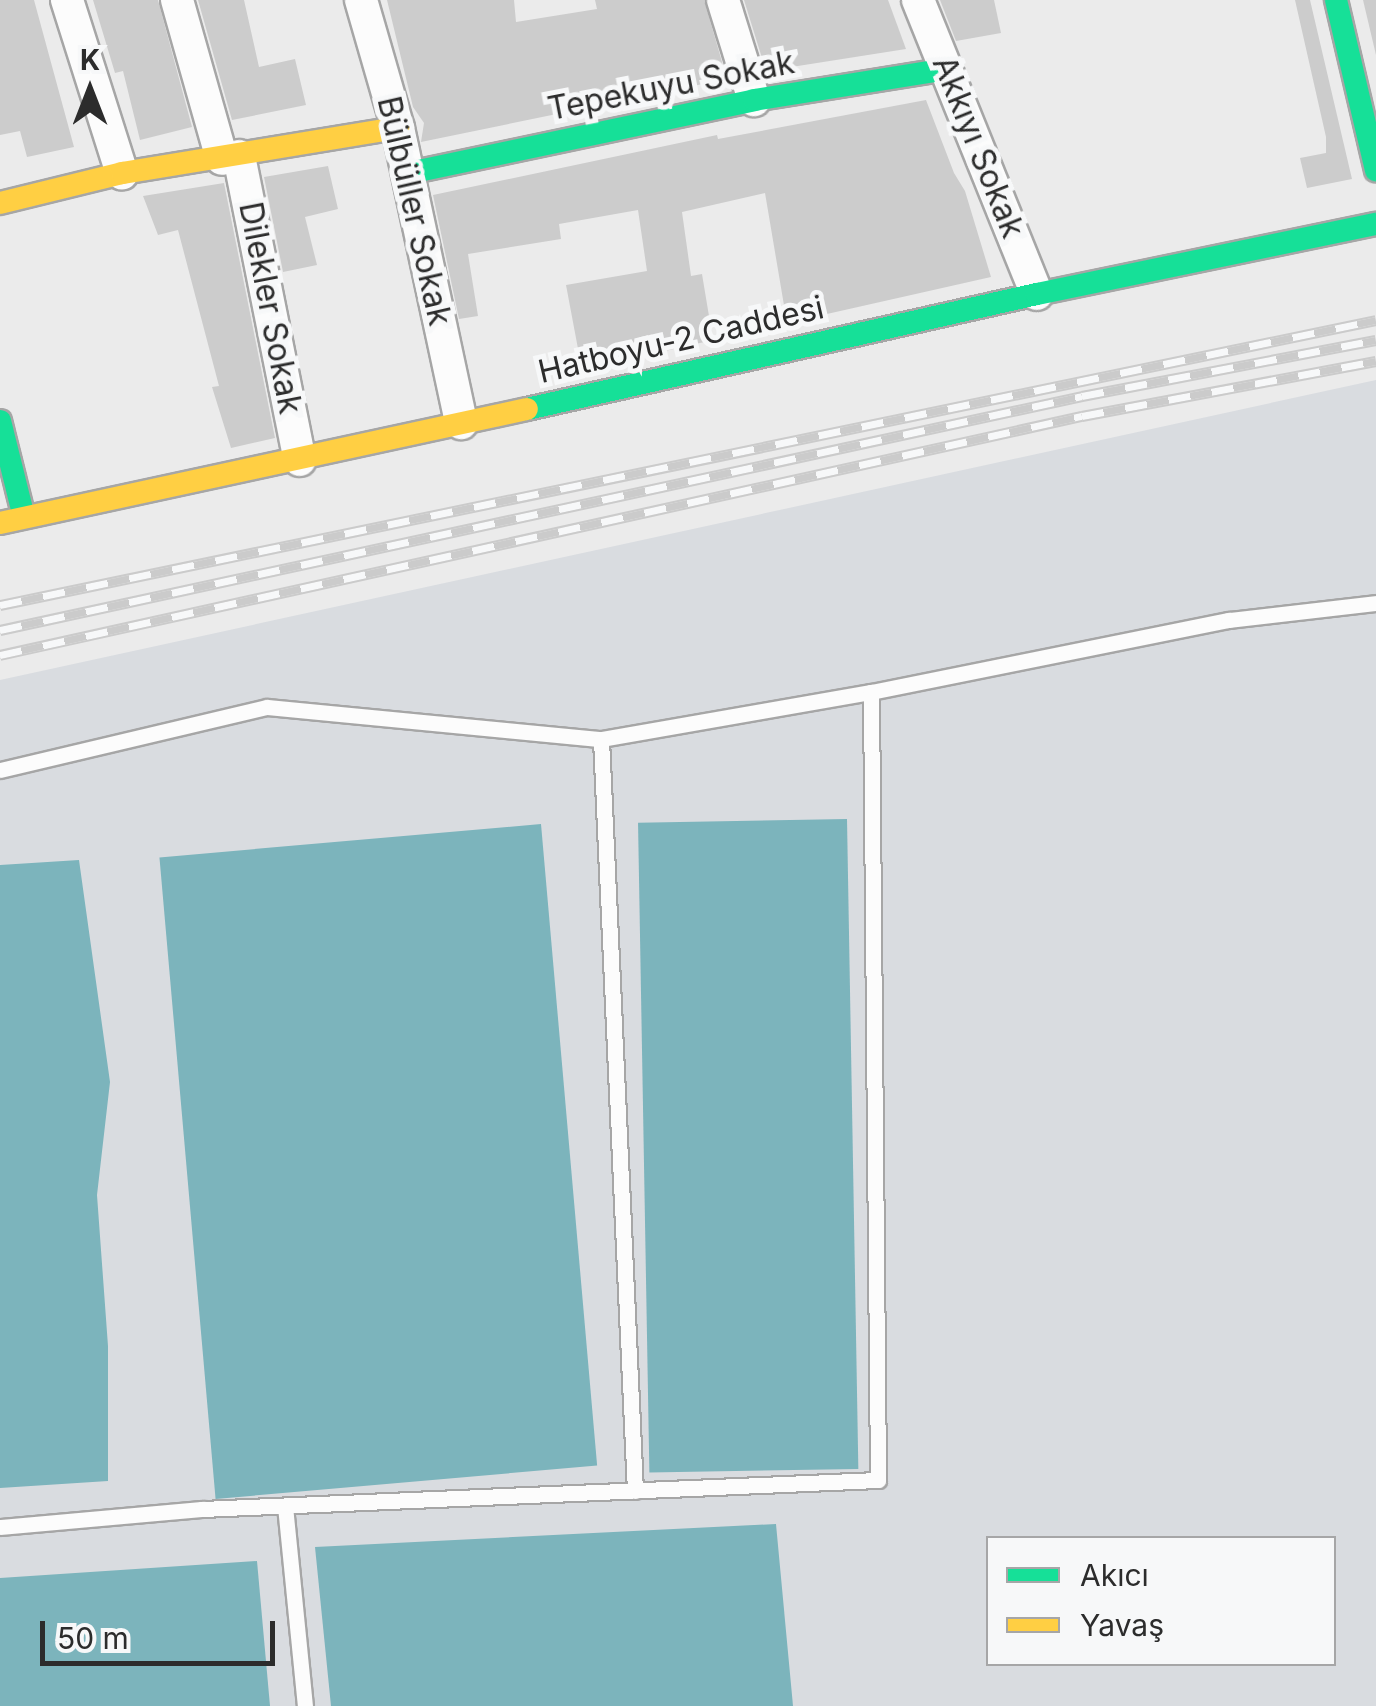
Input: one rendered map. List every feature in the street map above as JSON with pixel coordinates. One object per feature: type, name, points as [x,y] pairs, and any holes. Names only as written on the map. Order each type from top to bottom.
[{"type":"main road","points":[[1336,0],[1376,170]]},
{"type":"main road","name":"Tepekuyu Sokak","points":[[409,173],[754,100],[947,69]]},
{"type":"main road","points":[[0,203],[122,173],[398,128]]},
{"type":"main road","name":"Hatboyu-2 Caddesi","points":[[0,523],[300,460],[1037,294],[1376,224]]},
{"type":"main road","points":[[0,421],[24,517]]},
{"type":"street","points":[[67,0],[122,173]]},
{"type":"street","name":"Dilekler Sokak","points":[[177,0],[230,157],[300,460]]},
{"type":"street","name":"Bülbüller Sokak","points":[[362,0],[409,173],[460,423]]},
{"type":"street","points":[[723,0],[754,100]]},
{"type":"street","name":"Akkıyı Sokak","points":[[918,0],[1037,294]]},
{"type":"lane","points":[[0,770],[267,707],[601,739],[871,692],[1229,620],[1376,604]]},
{"type":"lane","points":[[0,1527],[285,1506],[878,1480],[871,692]]},
{"type":"lane","points":[[601,739],[636,1491]]},
{"type":"lane","points":[[285,1506],[305,1706]]},
{"type":"shaded area","points":[[1376,380],[1376,1706],[0,1706],[0,680]]},
{"type":"water","points":[[847,819],[858,1469],[649,1473],[638,823]]},
{"type":"water","points":[[541,824],[597,1466],[216,1499],[159,857]]},
{"type":"water","points":[[79,860],[110,1082],[97,1195],[108,1346],[108,1481],[0,1488],[0,865]]},
{"type":"water","points":[[776,1524],[793,1706],[331,1706],[315,1547]]},
{"type":"water","points":[[257,1561],[270,1706],[0,1706],[0,1578]]},
{"type":"building","points":[[0,0],[34,0],[74,147],[27,157],[20,131],[0,135]]},
{"type":"building","points":[[93,0],[158,0],[192,127],[140,140],[123,71],[115,73]]},
{"type":"building","points":[[198,0],[244,0],[259,67],[295,59],[306,105],[232,120]]},
{"type":"building","points":[[387,0],[514,0],[516,22],[597,9],[595,0],[704,0],[727,79],[421,142],[424,123],[413,107]]},
{"type":"building","points":[[744,0],[888,0],[906,49],[766,71]]},
{"type":"building","points":[[940,0],[994,0],[1001,33],[956,41]]},
{"type":"building","points":[[1295,0],[1310,0],[1352,179],[1307,188],[1300,158],[1326,153],[1326,137]]},
{"type":"building","points":[[1363,0],[1376,0],[1376,55]]},
{"type":"building","points":[[926,100],[954,173],[965,191],[991,277],[787,323],[765,193],[682,212],[691,276],[702,274],[713,340],[582,370],[566,285],[647,271],[638,210],[559,224],[561,239],[468,254],[478,316],[459,319],[433,195],[717,135],[718,139]]},
{"type":"building","points":[[328,166],[338,209],[305,217],[317,265],[283,272],[264,177]]},
{"type":"building","points":[[224,183],[275,438],[231,448],[212,387],[219,386],[178,230],[158,235],[143,196]]},
{"type":"railway","points":[[0,605],[1376,320]]},
{"type":"railway","points":[[0,630],[1082,396],[1376,340]]},
{"type":"railway","points":[[0,655],[1082,416],[1376,361]]},
{"type":"traffic: fast","points":[[1336,0],[1376,170]]},
{"type":"traffic: fast","points":[[409,173],[754,100],[947,69]]},
{"type":"traffic: fast","points":[[527,409],[1037,294],[1376,224]]},
{"type":"traffic: fast","points":[[0,421],[24,517]]},
{"type":"traffic: slow","points":[[0,203],[122,173],[398,128]]},
{"type":"traffic: slow","points":[[0,523],[527,409]]}]
